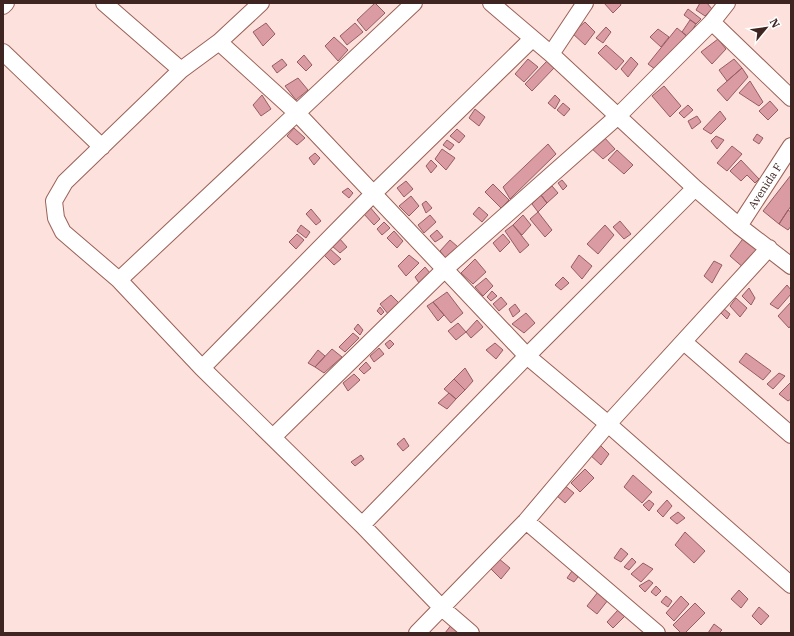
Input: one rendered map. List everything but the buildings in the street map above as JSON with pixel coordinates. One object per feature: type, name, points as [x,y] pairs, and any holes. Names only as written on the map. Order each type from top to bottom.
[{"type":"street","points":[[3,6],[6,3]]},
{"type":"street","points":[[104,3],[182,70]]},
{"type":"street","points":[[119,280],[414,3]]},
{"type":"street","points":[[491,3],[551,54],[695,188],[739,226],[791,266]]},
{"type":"street","points":[[551,54],[585,3]]},
{"type":"street","points":[[273,437],[445,269],[618,116],[712,22],[728,3]]},
{"type":"street","points":[[254,5],[219,42],[182,70],[65,182],[54,201],[56,218],[63,232],[119,280],[202,368],[362,525],[442,608],[471,633]]},
{"type":"street","points":[[712,22],[791,98]]},
{"type":"street","points":[[202,368],[373,194],[532,39]]},
{"type":"street","points":[[219,42],[297,113],[527,356],[608,424],[791,584]]},
{"type":"street","points":[[3,52],[102,147]]},
{"type":"street","name":"Avenida F","points":[[739,226],[791,146]]},
{"type":"street","points":[[362,525],[527,356],[695,188]]},
{"type":"street","points":[[417,633],[526,521],[608,424],[769,248]]},
{"type":"street","points":[[684,342],[791,435]]},
{"type":"street","points":[[526,521],[657,633]]}]
